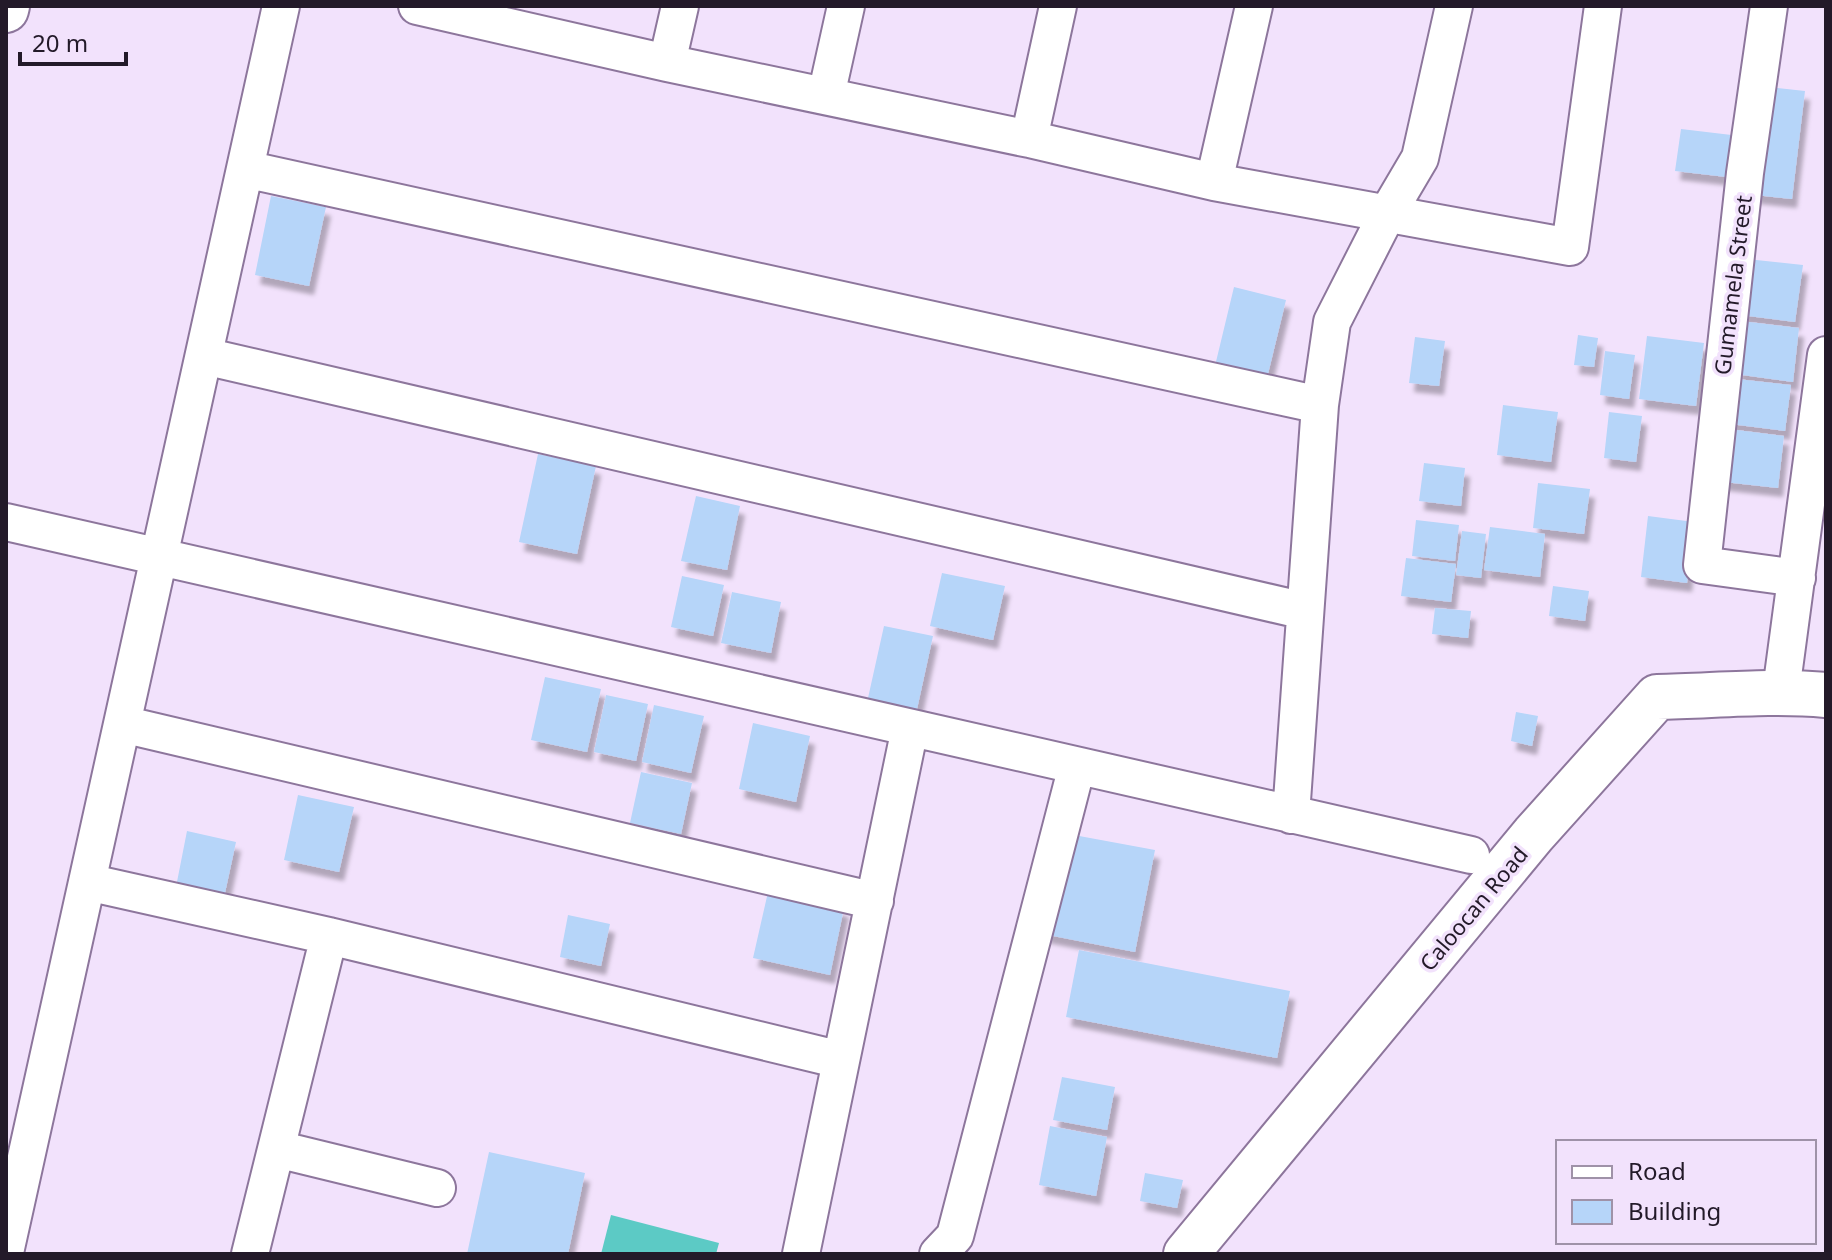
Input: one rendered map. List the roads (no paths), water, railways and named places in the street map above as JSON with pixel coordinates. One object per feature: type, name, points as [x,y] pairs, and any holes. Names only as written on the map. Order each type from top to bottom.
[{"type":"street","points":[[6,1248],[281,6]]},
{"type":"street","points":[[417,6],[503,15],[667,63],[1029,139],[1214,182],[1570,247],[1603,6]]},
{"type":"street","points":[[667,63],[680,6]]},
{"type":"street","points":[[826,96],[846,6]]},
{"type":"street","points":[[1029,139],[1058,6]]},
{"type":"street","points":[[1214,182],[1254,6]]},
{"type":"street","points":[[1291,815],[1320,405],[1332,322],[1387,214],[1420,158],[1454,6]]},
{"type":"street","name":"Gumamela Street","points":[[1769,6],[1743,189],[1702,565],[1797,578]]},
{"type":"street","points":[[245,169],[1320,405]]},
{"type":"street","points":[[1781,691],[1826,355]]},
{"type":"street","points":[[204,356],[1305,611]]},
{"type":"street","points":[[6,522],[1471,855]]},
{"type":"street","name":"Caloocan Road","points":[[1186,1254],[1534,834],[1657,697],[1736,696],[1781,691],[1826,695]]},
{"type":"street","points":[[122,724],[875,901]]},
{"type":"street","points":[[801,1254],[910,728]]},
{"type":"street","points":[[938,1254],[955,1236],[1077,766]]},
{"type":"street","points":[[87,882],[329,936],[841,1060]]},
{"type":"street","points":[[250,1254],[329,936]]},
{"type":"street","points":[[277,1149],[437,1188]]}]
